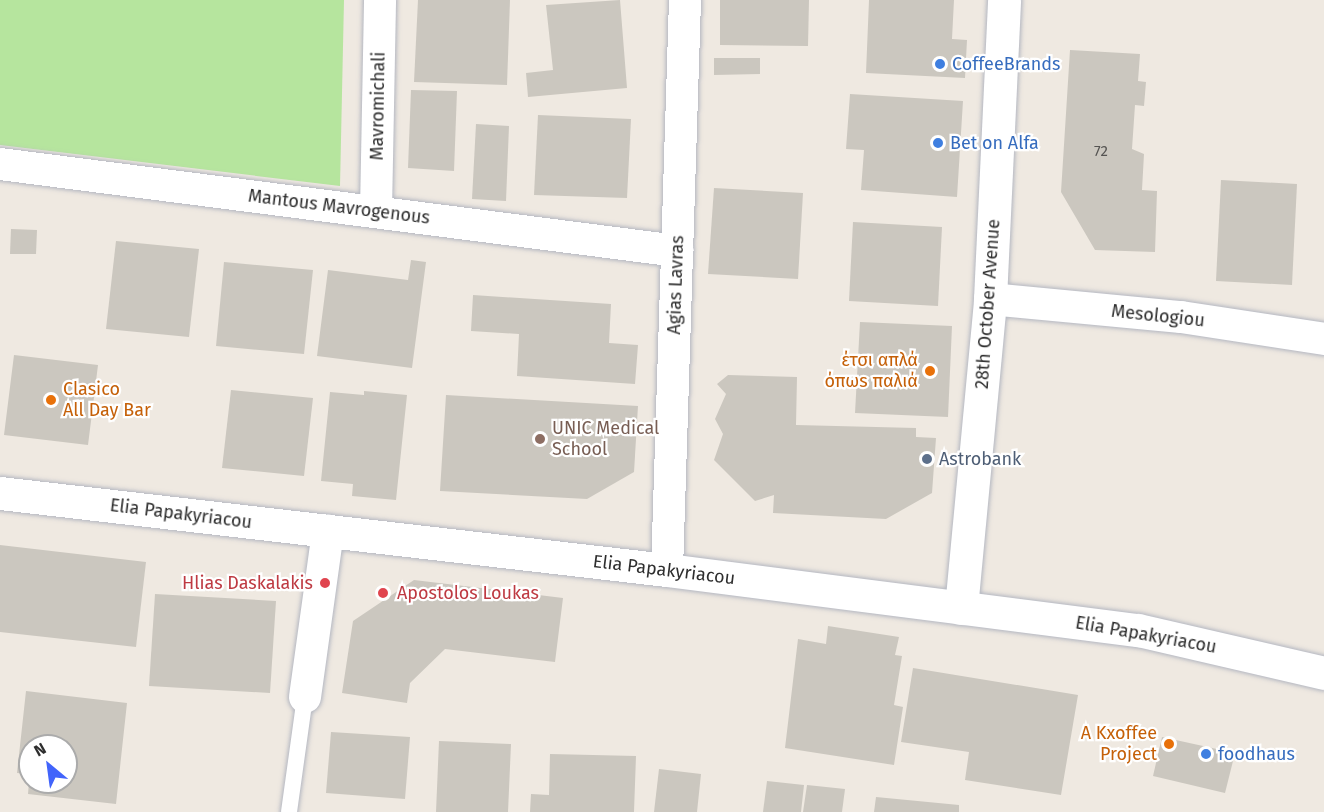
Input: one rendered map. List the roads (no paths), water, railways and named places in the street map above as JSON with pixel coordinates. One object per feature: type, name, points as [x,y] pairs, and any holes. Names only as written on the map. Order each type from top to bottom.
[{"type":"main road","name":"28th October Avenue","points":[[961,608],[990,299],[1004,0]]},
{"type":"main road","name":"Elia Papakyriacou","points":[[0,493],[667,570],[1138,630],[1324,673]]},
{"type":"street","name":"Mavromichali","points":[[376,211],[380,0]]},
{"type":"street","name":"Agias Lavras","points":[[667,570],[685,0]]},
{"type":"street","name":"Mantous Mavrogenous","points":[[0,164],[677,251]]},
{"type":"street","name":"Mesologiou","points":[[990,299],[1180,317],[1324,339]]},
{"type":"street","points":[[305,697],[328,531]]},
{"type":"lane","points":[[289,812],[305,697]]},
{"type":"place","name":"CoffeeBrands","points":[[940,64]]},
{"type":"place","name":"Bet on Alfa","points":[[938,143]]},
{"type":"place","name":"έτσι απλά όπωs παλιά","points":[[930,371]]},
{"type":"place","name":"Clasico All Day Bar","points":[[51,400]]},
{"type":"place","name":"UNIC Medical School","points":[[540,439]]},
{"type":"place","name":"Astrobank","points":[[927,459]]},
{"type":"place","name":"Hlias Daskalakis","points":[[325,583]]},
{"type":"place","name":"Apostolos Loukas","points":[[383,593]]},
{"type":"place","name":"A Kxoffee Project","points":[[1169,744]]},
{"type":"place","name":"foodhaus","points":[[1206,754]]}]
